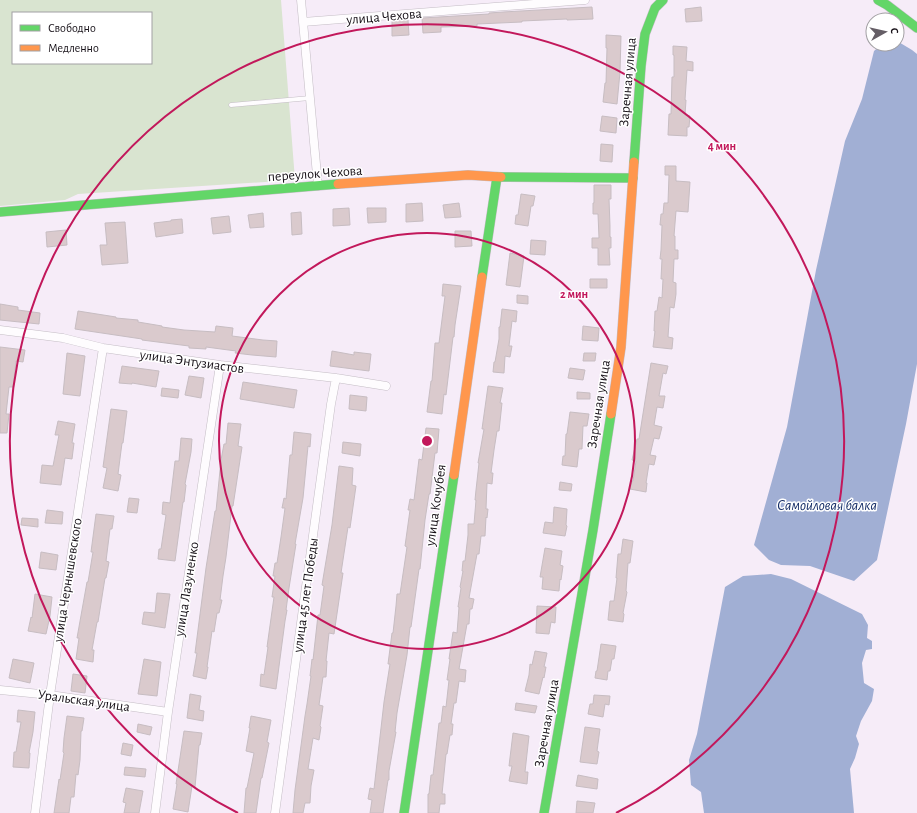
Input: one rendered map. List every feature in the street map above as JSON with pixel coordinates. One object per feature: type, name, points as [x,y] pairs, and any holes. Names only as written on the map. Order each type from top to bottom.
[{"type":"street","points":[[301,0],[318,186]]},
{"type":"street","name":"улица Чехова","points":[[303,22],[585,0]]},
{"type":"street","name":"Заречная улица","points":[[544,813],[593,530],[621,347],[640,66],[645,34],[655,8],[663,0]]},
{"type":"street","points":[[878,0],[917,28]]},
{"type":"street","name":"переулок Чехова","points":[[0,212],[468,175],[497,177],[633,178]]},
{"type":"street","name":"улица Кочубея","points":[[404,813],[497,177]]},
{"type":"street","name":"улица Энтузиастов","points":[[0,330],[62,338],[103,348],[220,365],[336,378],[386,386]]},
{"type":"street","name":"улица Чернышевского","points":[[35,813],[50,695],[103,348]]},
{"type":"street","name":"улица Лазуненко","points":[[155,813],[168,712],[220,365]]},
{"type":"street","name":"улица 45 лет Победы","points":[[275,813],[329,419],[336,378]]},
{"type":"street","name":"Уральская улица","points":[[0,690],[50,695],[168,712]]},
{"type":"lane","points":[[231,105],[310,98]]},
{"type":"green space","points":[[0,0],[281,0],[295,180],[78,194],[65,200],[0,206]]},
{"type":"water","name":"Самойловая балка","points":[[905,46],[917,54],[917,364],[906,424],[877,560],[854,581],[810,566],[781,565],[769,560],[754,545],[787,427],[816,270],[845,141],[862,99],[874,52],[905,52]]},
{"type":"water","points":[[771,574],[791,579],[862,614],[868,625],[867,638],[872,641],[872,649],[866,650],[862,663],[864,683],[874,689],[872,701],[861,721],[856,736],[859,744],[850,769],[854,813],[704,813],[701,792],[691,785],[689,760],[697,734],[725,587],[743,576]]},
{"type":"building","points":[[592,7],[593,19],[477,24],[477,26],[441,27],[441,32],[423,33],[422,18]]},
{"type":"building","points":[[701,7],[702,21],[686,22],[685,9]]},
{"type":"building","points":[[408,20],[409,35],[392,36],[392,21]]},
{"type":"building","points":[[606,35],[621,36],[617,104],[603,102],[606,83]]},
{"type":"building","points":[[673,46],[687,47],[686,61],[693,62],[693,71],[687,70],[685,115],[690,116],[689,127],[687,127],[687,136],[668,135],[669,114],[671,114],[672,77],[674,77]]},
{"type":"building","points":[[602,116],[617,118],[616,133],[600,131]]},
{"type":"building","points":[[601,144],[613,145],[612,162],[600,161]]},
{"type":"building","points":[[665,166],[676,166],[676,181],[690,182],[688,212],[676,211],[674,236],[675,250],[678,250],[678,259],[674,259],[673,282],[676,283],[676,294],[674,308],[670,307],[668,337],[673,338],[672,349],[653,347],[655,311],[657,311],[659,297],[662,298],[662,259],[660,259],[662,225],[660,225],[664,203],[668,203],[669,175],[665,175]]},
{"type":"building","points":[[594,185],[611,185],[611,199],[609,199],[611,237],[611,248],[609,248],[610,265],[598,265],[598,248],[592,248],[592,238],[599,238],[598,214],[593,214]]},
{"type":"building","points":[[521,194],[535,196],[533,206],[531,206],[528,226],[515,224]]},
{"type":"building","points":[[422,203],[423,221],[406,222],[406,204]]},
{"type":"building","points":[[459,203],[461,217],[445,218],[443,205]]},
{"type":"building","points":[[349,208],[350,225],[333,226],[333,209]]},
{"type":"building","points":[[367,208],[386,208],[386,222],[368,223]]},
{"type":"building","points":[[301,212],[302,234],[292,235],[291,213]]},
{"type":"building","points":[[263,213],[264,227],[250,228],[248,215]]},
{"type":"building","points":[[229,216],[231,232],[213,234],[211,218]]},
{"type":"building","points":[[182,219],[183,233],[156,237],[154,223]]},
{"type":"building","points":[[125,222],[128,263],[102,265],[100,245],[107,245],[105,223]]},
{"type":"building","points":[[66,230],[67,245],[47,247],[46,232]]},
{"type":"building","points":[[455,231],[471,231],[472,246],[455,247]]},
{"type":"building","points":[[531,240],[546,241],[545,255],[530,254]]},
{"type":"building","points":[[510,253],[524,256],[520,287],[506,285]]},
{"type":"building","points":[[590,279],[607,279],[607,288],[590,288]]},
{"type":"building","points":[[443,284],[461,286],[442,414],[427,412],[432,381],[435,343],[439,343],[445,296],[442,296]]},
{"type":"building","points":[[517,295],[528,296],[528,304],[517,303]]},
{"type":"building","points":[[0,304],[18,307],[18,310],[40,313],[39,324],[0,320]]},
{"type":"building","points":[[502,309],[517,311],[516,322],[512,321],[509,346],[512,346],[510,357],[505,356],[504,373],[493,372],[499,339]]},
{"type":"building","points":[[78,311],[116,318],[138,320],[138,322],[184,330],[215,332],[216,326],[233,328],[232,336],[277,341],[276,357],[235,353],[236,351],[206,347],[206,349],[189,348],[189,346],[75,329]]},
{"type":"building","points":[[583,326],[599,328],[598,341],[582,340]]},
{"type":"building","points":[[0,347],[25,350],[23,362],[16,361],[13,387],[9,387],[6,414],[9,414],[7,433],[0,433]]},
{"type":"building","points":[[332,351],[354,355],[354,352],[371,354],[369,371],[330,366]]},
{"type":"building","points":[[67,353],[85,356],[80,396],[63,394]]},
{"type":"building","points":[[584,353],[596,353],[595,361],[583,361]]},
{"type":"building","points":[[651,363],[668,366],[666,374],[663,373],[659,396],[665,396],[663,408],[657,407],[654,425],[662,427],[659,439],[654,438],[650,455],[656,456],[654,465],[649,464],[646,492],[630,489],[633,481],[636,461],[632,460],[637,439],[639,439]]},
{"type":"building","points":[[122,366],[159,371],[156,387],[132,383],[119,383]]},
{"type":"building","points":[[570,368],[585,370],[583,380],[568,378]]},
{"type":"building","points":[[189,376],[204,378],[201,398],[185,395]]},
{"type":"building","points":[[243,382],[297,390],[294,408],[240,399]]},
{"type":"building","points":[[488,386],[503,388],[500,403],[502,403],[499,431],[497,431],[491,473],[493,473],[492,484],[487,483],[486,509],[488,509],[485,536],[481,536],[479,554],[477,554],[469,598],[474,599],[472,609],[470,609],[469,624],[467,624],[459,669],[466,670],[465,682],[459,681],[456,703],[454,703],[451,724],[453,724],[452,735],[450,735],[446,754],[442,794],[445,794],[445,804],[440,804],[439,813],[428,813],[428,794],[431,775],[433,775],[439,723],[441,723],[443,706],[446,707],[449,680],[447,680],[453,632],[457,633],[460,587],[463,561],[465,561],[468,524],[474,524],[478,463],[484,429],[482,429]]},
{"type":"building","points":[[162,388],[179,390],[178,398],[161,396]]},
{"type":"building","points":[[577,392],[590,393],[590,399],[577,399]]},
{"type":"building","points":[[350,395],[367,397],[366,411],[349,409]]},
{"type":"building","points":[[111,409],[127,411],[118,474],[121,475],[118,491],[103,488],[107,468],[103,467]]},
{"type":"building","points":[[570,412],[589,414],[587,426],[583,426],[582,449],[579,449],[577,467],[562,465],[563,456],[565,456],[566,434]]},
{"type":"building","points":[[58,421],[75,424],[72,443],[74,443],[72,459],[65,458],[61,485],[40,483],[42,465],[53,466],[59,435],[55,435]]},
{"type":"building","points":[[228,423],[241,424],[238,446],[242,447],[232,506],[220,600],[222,600],[219,613],[217,613],[214,632],[212,631],[206,679],[193,676],[197,653],[195,653],[206,568],[216,511],[221,460],[224,444],[226,444]]},
{"type":"building","points":[[426,428],[439,429],[437,453],[435,453],[425,520],[420,569],[383,813],[370,813],[372,800],[368,799],[370,788],[374,789],[390,664],[388,664],[397,594],[400,594],[407,547],[405,546],[410,510],[408,510],[410,499],[414,500],[419,459],[422,460]]},
{"type":"building","points":[[294,432],[311,434],[310,447],[308,446],[303,498],[295,544],[276,689],[260,686],[261,674],[264,675],[268,647],[274,597],[272,597],[275,576],[273,576],[275,563],[277,563],[281,537],[285,508],[282,508],[284,498],[286,499],[290,455],[292,455]]},
{"type":"building","points":[[181,438],[192,439],[175,561],[158,559],[166,515],[162,514],[163,502],[170,503],[175,461],[179,461]]},
{"type":"building","points":[[343,442],[361,444],[360,456],[342,453]]},
{"type":"building","points":[[339,466],[353,468],[352,485],[356,486],[350,528],[348,527],[341,573],[343,573],[334,634],[329,633],[326,677],[323,677],[319,705],[323,706],[319,740],[313,738],[308,769],[314,770],[310,803],[305,803],[303,813],[293,813],[312,659],[313,660],[318,615],[320,615],[324,586],[322,585],[332,525]]},
{"type":"building","points":[[560,482],[572,484],[571,491],[559,490]]},
{"type":"building","points":[[129,498],[139,499],[137,513],[127,512]]},
{"type":"building","points":[[554,507],[567,509],[567,526],[565,536],[543,533],[545,522],[553,523]]},
{"type":"building","points":[[47,510],[63,512],[62,524],[45,523]]},
{"type":"building","points":[[96,514],[114,516],[112,529],[110,529],[106,561],[109,562],[92,650],[94,650],[93,662],[76,659],[79,638],[77,638],[93,552],[91,552]]},
{"type":"building","points":[[22,518],[38,519],[38,527],[21,525]]},
{"type":"building","points":[[623,539],[633,541],[630,563],[628,563],[627,592],[623,622],[608,620],[610,601],[614,601],[618,554],[621,554]]},
{"type":"building","points":[[545,548],[562,551],[560,565],[563,566],[559,591],[542,589],[543,577],[540,577]]},
{"type":"building","points":[[41,552],[58,555],[56,570],[39,568]]},
{"type":"building","points":[[157,593],[170,594],[165,628],[142,624],[144,612],[155,613]]},
{"type":"building","points":[[35,594],[52,597],[46,634],[28,631],[31,617],[32,618]]},
{"type":"building","points":[[537,606],[556,607],[555,623],[551,622],[549,634],[536,633]]},
{"type":"building","points":[[601,644],[616,646],[614,659],[612,659],[610,671],[608,671],[607,680],[595,678]]},
{"type":"building","points":[[535,651],[547,653],[544,667],[546,667],[544,678],[543,677],[539,694],[525,691],[530,664],[532,665]]},
{"type":"building","points":[[13,659],[34,663],[30,683],[9,678]]},
{"type":"building","points":[[144,659],[161,662],[157,696],[138,694]]},
{"type":"building","points":[[73,674],[87,676],[85,693],[71,691]]},
{"type":"building","points":[[190,694],[201,696],[199,710],[204,711],[203,721],[187,718]]},
{"type":"building","points":[[594,695],[610,696],[609,705],[605,704],[603,717],[588,714],[590,704],[593,704]]},
{"type":"building","points":[[516,703],[537,706],[535,713],[515,710]]},
{"type":"building","points":[[18,710],[35,712],[29,753],[29,768],[13,767],[14,752],[16,752],[21,722],[17,722]]},
{"type":"building","points":[[67,716],[84,718],[81,731],[78,775],[76,774],[74,797],[71,797],[69,813],[54,813],[64,753],[64,738]]},
{"type":"building","points":[[251,716],[271,720],[267,742],[269,743],[261,778],[256,813],[244,813],[246,788],[254,753],[246,751]]},
{"type":"building","points":[[138,724],[152,727],[150,735],[137,732]]},
{"type":"building","points":[[585,727],[600,729],[597,764],[580,762]]},
{"type":"building","points":[[184,731],[202,733],[199,745],[195,787],[192,786],[188,812],[173,809]]},
{"type":"building","points":[[513,733],[529,736],[525,772],[528,772],[527,784],[509,781],[512,766],[509,766]]},
{"type":"building","points":[[123,743],[133,745],[131,756],[121,754]]},
{"type":"building","points":[[125,767],[146,769],[145,777],[124,775]]},
{"type":"building","points":[[578,775],[598,779],[597,789],[576,786]]},
{"type":"building","points":[[126,788],[143,791],[139,813],[124,813],[126,803],[123,802]]},
{"type":"building","points":[[577,801],[595,803],[593,813],[576,813]]},
{"type":"traffic: fast","points":[[634,162],[641,66],[645,34],[655,8],[663,0]]},
{"type":"traffic: fast","points":[[878,0],[917,28]]},
{"type":"traffic: fast","points":[[482,277],[497,177]]},
{"type":"traffic: fast","points":[[501,177],[633,178]]},
{"type":"traffic: fast","points":[[0,212],[338,184]]},
{"type":"traffic: fast","points":[[544,813],[593,530],[611,414]]},
{"type":"traffic: fast","points":[[404,813],[454,475]]},
{"type":"traffic: slow","points":[[611,414],[621,347],[634,162]]},
{"type":"traffic: slow","points":[[338,184],[468,175],[501,177]]},
{"type":"traffic: slow","points":[[454,475],[482,277]]}]
